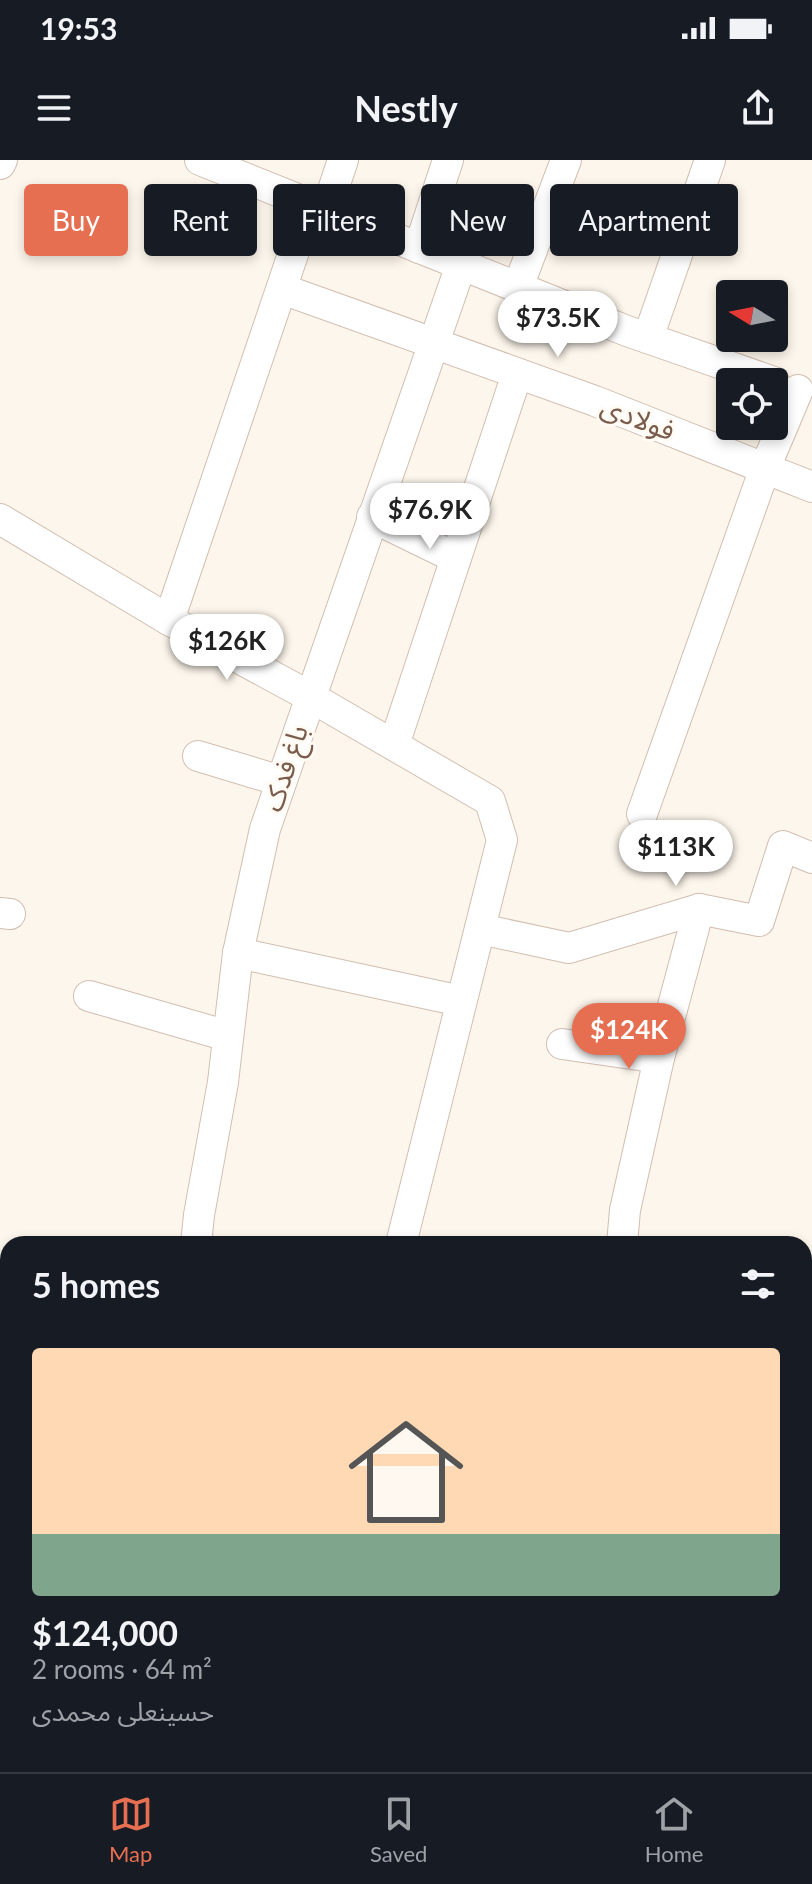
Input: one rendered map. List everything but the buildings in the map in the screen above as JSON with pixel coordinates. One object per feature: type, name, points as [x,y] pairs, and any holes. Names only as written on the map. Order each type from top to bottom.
[{"type":"street","points":[[200,160],[273,190]]},
{"type":"street","points":[[330,184],[343,160]]},
{"type":"street","points":[[419,248],[448,160]]},
{"type":"street","points":[[518,287],[566,160]]},
{"type":"street","points":[[648,338],[710,160]]},
{"type":"street","points":[[405,242],[648,338],[790,387],[765,468],[642,814]]},
{"type":"street","points":[[169,620],[282,289],[297,256]]},
{"type":"street","name":"باغ فدک","points":[[197,1236],[238,953],[265,829],[461,265]]},
{"type":"street","name":"فولادی","points":[[282,289],[595,401],[812,487]]},
{"type":"street","points":[[394,745],[517,374]]},
{"type":"street","points":[[372,517],[456,558]]},
{"type":"street","points":[[0,519],[169,620],[309,696],[490,801],[502,840],[403,1236]]},
{"type":"street","points":[[198,756],[281,781]]},
{"type":"street","points":[[480,929],[569,948],[699,909],[759,921],[783,846],[812,858]]},
{"type":"street","points":[[623,1236],[625,1210],[659,1058],[699,909]]},
{"type":"street","points":[[238,953],[461,1001]]},
{"type":"street","points":[[89,996],[228,1036]]},
{"type":"street","points":[[562,1044],[659,1058]]}]
